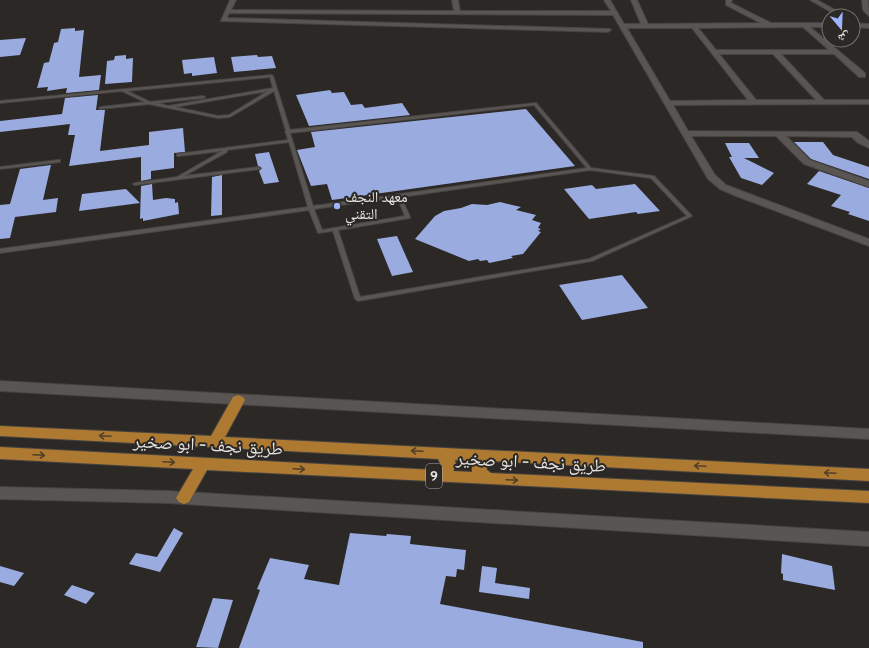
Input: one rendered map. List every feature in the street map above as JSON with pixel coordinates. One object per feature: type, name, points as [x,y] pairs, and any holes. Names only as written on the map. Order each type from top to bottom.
[{"type":"highway","points":[[216,441],[238,400]]},
{"type":"highway","name":"طريق نجف - ابو صخير","points":[[0,431],[440,452],[869,475]]},
{"type":"highway","points":[[435,476],[444,473],[449,466],[447,458],[440,452]]},
{"type":"highway","name":"طريق نجف - ابو صخير","points":[[0,453],[488,479],[869,497]]},
{"type":"highway","points":[[488,479],[480,473],[479,465],[484,458],[493,455]]},
{"type":"highway","points":[[184,498],[203,464]]},
{"type":"street","points":[[233,0],[223,20],[608,30]]},
{"type":"street","points":[[455,0],[457,13]]},
{"type":"street","points":[[608,0],[711,177],[723,187],[869,243]]},
{"type":"street","points":[[634,0],[645,26]]},
{"type":"street","points":[[728,0],[728,4],[743,13],[771,25]]},
{"type":"street","points":[[813,0],[828,8]]},
{"type":"street","points":[[865,0],[866,10],[869,14]]},
{"type":"street","points":[[227,12],[616,13]]},
{"type":"street","points":[[493,13],[496,27]]},
{"type":"street","points":[[693,25],[754,103]]},
{"type":"street","points":[[804,25],[866,75],[869,82]]},
{"type":"street","points":[[624,26],[821,25]]},
{"type":"street","points":[[714,52],[836,52]]},
{"type":"street","points":[[775,52],[822,102]]},
{"type":"street","points":[[668,103],[869,102]]},
{"type":"street","points":[[685,133],[869,134]]},
{"type":"street","points":[[779,134],[807,162],[869,184]]},
{"type":"street","points":[[854,134],[860,140],[869,145]]},
{"type":"street","points":[[0,386],[869,434]]},
{"type":"street","points":[[0,493],[184,498],[869,539]]},
{"type":"lane","points":[[0,102],[270,76],[289,141],[320,232],[408,217],[398,195]]},
{"type":"lane","points":[[122,90],[150,103],[218,117],[230,116],[274,89]]},
{"type":"lane","points":[[101,108],[274,89]]},
{"type":"lane","points":[[167,107],[274,89]]},
{"type":"lane","points":[[287,132],[535,104],[590,169]]},
{"type":"lane","points":[[179,155],[289,141]]},
{"type":"lane","points":[[176,179],[228,149]]},
{"type":"lane","points":[[0,168],[58,161]]},
{"type":"lane","points":[[135,184],[258,168]]},
{"type":"lane","points":[[0,251],[590,169],[652,178],[690,216],[590,260],[358,299],[335,229]]},
{"type":"building","points":[[75,28],[75,31],[84,30],[79,77],[101,75],[99,90],[66,93],[67,88],[47,91],[48,87],[37,88],[44,63],[49,62],[54,43],[58,42],[61,29]]},
{"type":"building","points":[[26,38],[20,55],[0,57],[0,40]]},
{"type":"building","points":[[126,55],[126,59],[133,58],[132,82],[105,84],[107,61],[114,60],[115,56]]},
{"type":"building","points":[[257,55],[258,57],[272,56],[276,68],[234,72],[231,57]]},
{"type":"building","points":[[214,57],[217,73],[192,76],[192,73],[184,74],[182,60]]},
{"type":"building","points":[[330,90],[332,93],[344,92],[351,105],[362,104],[365,108],[402,103],[410,115],[309,126],[296,95]]},
{"type":"building","points":[[98,95],[96,110],[105,110],[100,151],[149,145],[149,132],[183,128],[185,152],[174,153],[174,168],[151,171],[151,179],[141,181],[141,157],[69,166],[75,135],[68,135],[70,124],[0,132],[0,121],[62,114],[65,98]]},
{"type":"building","points":[[526,109],[575,166],[332,200],[327,184],[311,186],[297,150],[315,147],[311,132]]},
{"type":"building","points":[[794,142],[823,142],[833,155],[869,167],[869,179],[811,159]]},
{"type":"building","points":[[725,143],[749,143],[759,158],[744,158],[774,173],[762,185],[741,178],[729,157],[732,157]]},
{"type":"building","points":[[269,152],[279,182],[264,184],[259,171],[262,168],[258,166],[255,154]]},
{"type":"building","points":[[51,165],[43,200],[58,198],[56,212],[15,217],[10,238],[0,239],[0,205],[10,204],[20,169]]},
{"type":"building","points":[[819,171],[869,188],[869,221],[848,214],[850,212],[831,206],[841,195],[807,184]]},
{"type":"building","points":[[222,175],[222,215],[211,216],[212,177]]},
{"type":"building","points":[[152,184],[153,200],[166,198],[175,199],[175,203],[178,202],[179,214],[143,221],[143,218],[140,219],[141,186]]},
{"type":"building","points":[[635,184],[660,211],[638,214],[636,212],[589,219],[564,189],[592,185],[596,189]]},
{"type":"building","points":[[126,189],[140,203],[79,211],[82,194]]},
{"type":"building","points":[[500,202],[521,207],[516,210],[536,215],[532,220],[541,223],[538,228],[541,229],[538,231],[541,232],[523,254],[511,256],[513,258],[489,263],[487,260],[480,261],[478,259],[469,261],[415,239],[435,216],[444,211],[461,208],[472,204],[487,205]]},
{"type":"building","points":[[397,236],[413,272],[392,276],[377,239]]},
{"type":"building","points":[[622,275],[648,308],[582,320],[559,285]]},
{"type":"building","points":[[174,528],[183,533],[160,572],[129,564],[136,553],[157,557]]},
{"type":"building","points":[[350,533],[386,536],[387,534],[411,536],[410,544],[466,550],[464,570],[457,569],[456,577],[446,576],[440,604],[643,642],[643,648],[239,648],[260,590],[257,589],[270,558],[309,565],[304,579],[339,585]]},
{"type":"building","points":[[782,554],[832,566],[835,590],[783,580],[783,574],[781,573]]},
{"type":"building","points":[[0,566],[24,573],[14,586],[0,582]]},
{"type":"building","points":[[482,566],[497,568],[495,583],[530,588],[529,599],[479,592]]},
{"type":"building","points":[[72,585],[95,593],[86,604],[64,595]]},
{"type":"building","points":[[213,598],[233,600],[218,648],[196,647]]},
{"type":"place","name":"معهد النجف التقني","points":[[337,206]]}]
